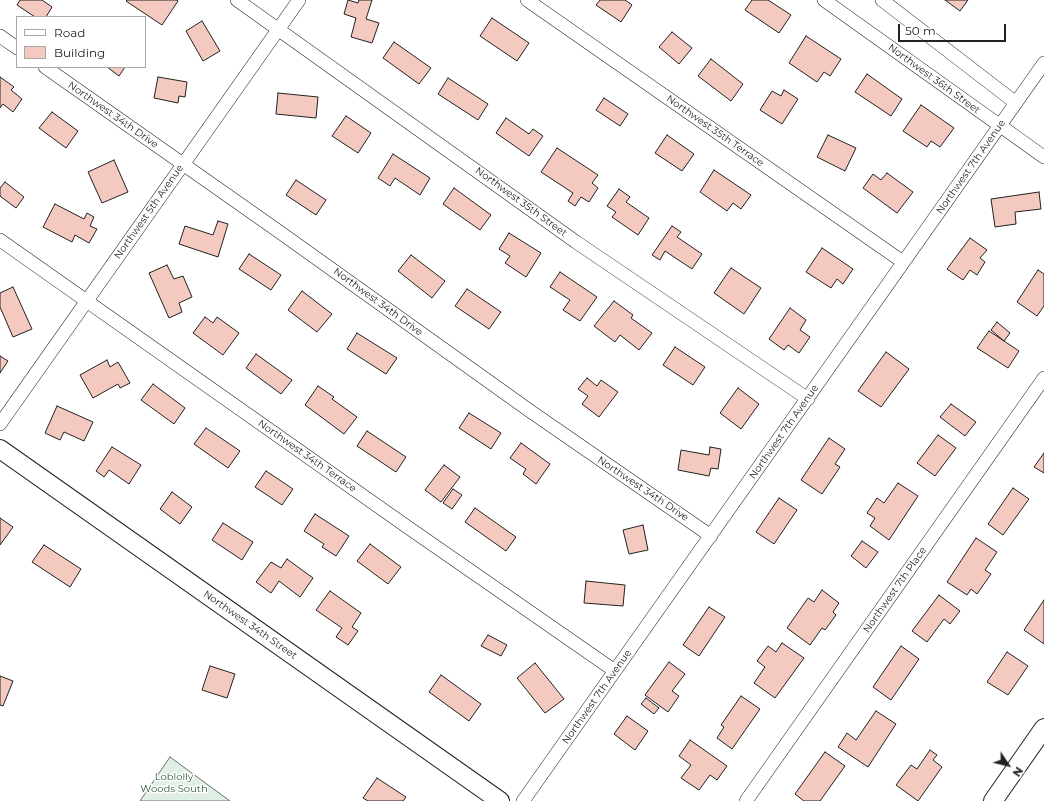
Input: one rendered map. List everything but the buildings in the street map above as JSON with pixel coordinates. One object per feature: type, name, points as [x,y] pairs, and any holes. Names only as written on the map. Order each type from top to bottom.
[{"type":"main road","name":"Northwest 34th Street","points":[[0,449],[500,801]]},
{"type":"main road","points":[[993,801],[1044,728]]},
{"type":"street","name":"Northwest 35th Street","points":[[237,0],[576,242],[808,398]]},
{"type":"street","name":"Northwest 5th Avenue","points":[[0,424],[298,0]]},
{"type":"street","name":"Northwest 35th Terrace","points":[[527,0],[903,262]]},
{"type":"street","name":"Northwest 36th Street","points":[[824,0],[1044,157]]},
{"type":"street","points":[[882,0],[1016,102]]},
{"type":"street","points":[[0,36],[16,47]]},
{"type":"street","name":"Northwest 7th Avenue","points":[[523,801],[712,536],[1044,63]]},
{"type":"street","name":"Northwest 34th Drive","points":[[46,68],[530,411],[712,536]]},
{"type":"street","name":"Northwest 34th Terrace","points":[[0,240],[615,671]]},
{"type":"street","name":"Northwest 7th Place","points":[[746,801],[1044,378]]},
{"type":"green space","name":"Loblolly Woods South","points":[[170,757],[230,801],[140,801]]}]
